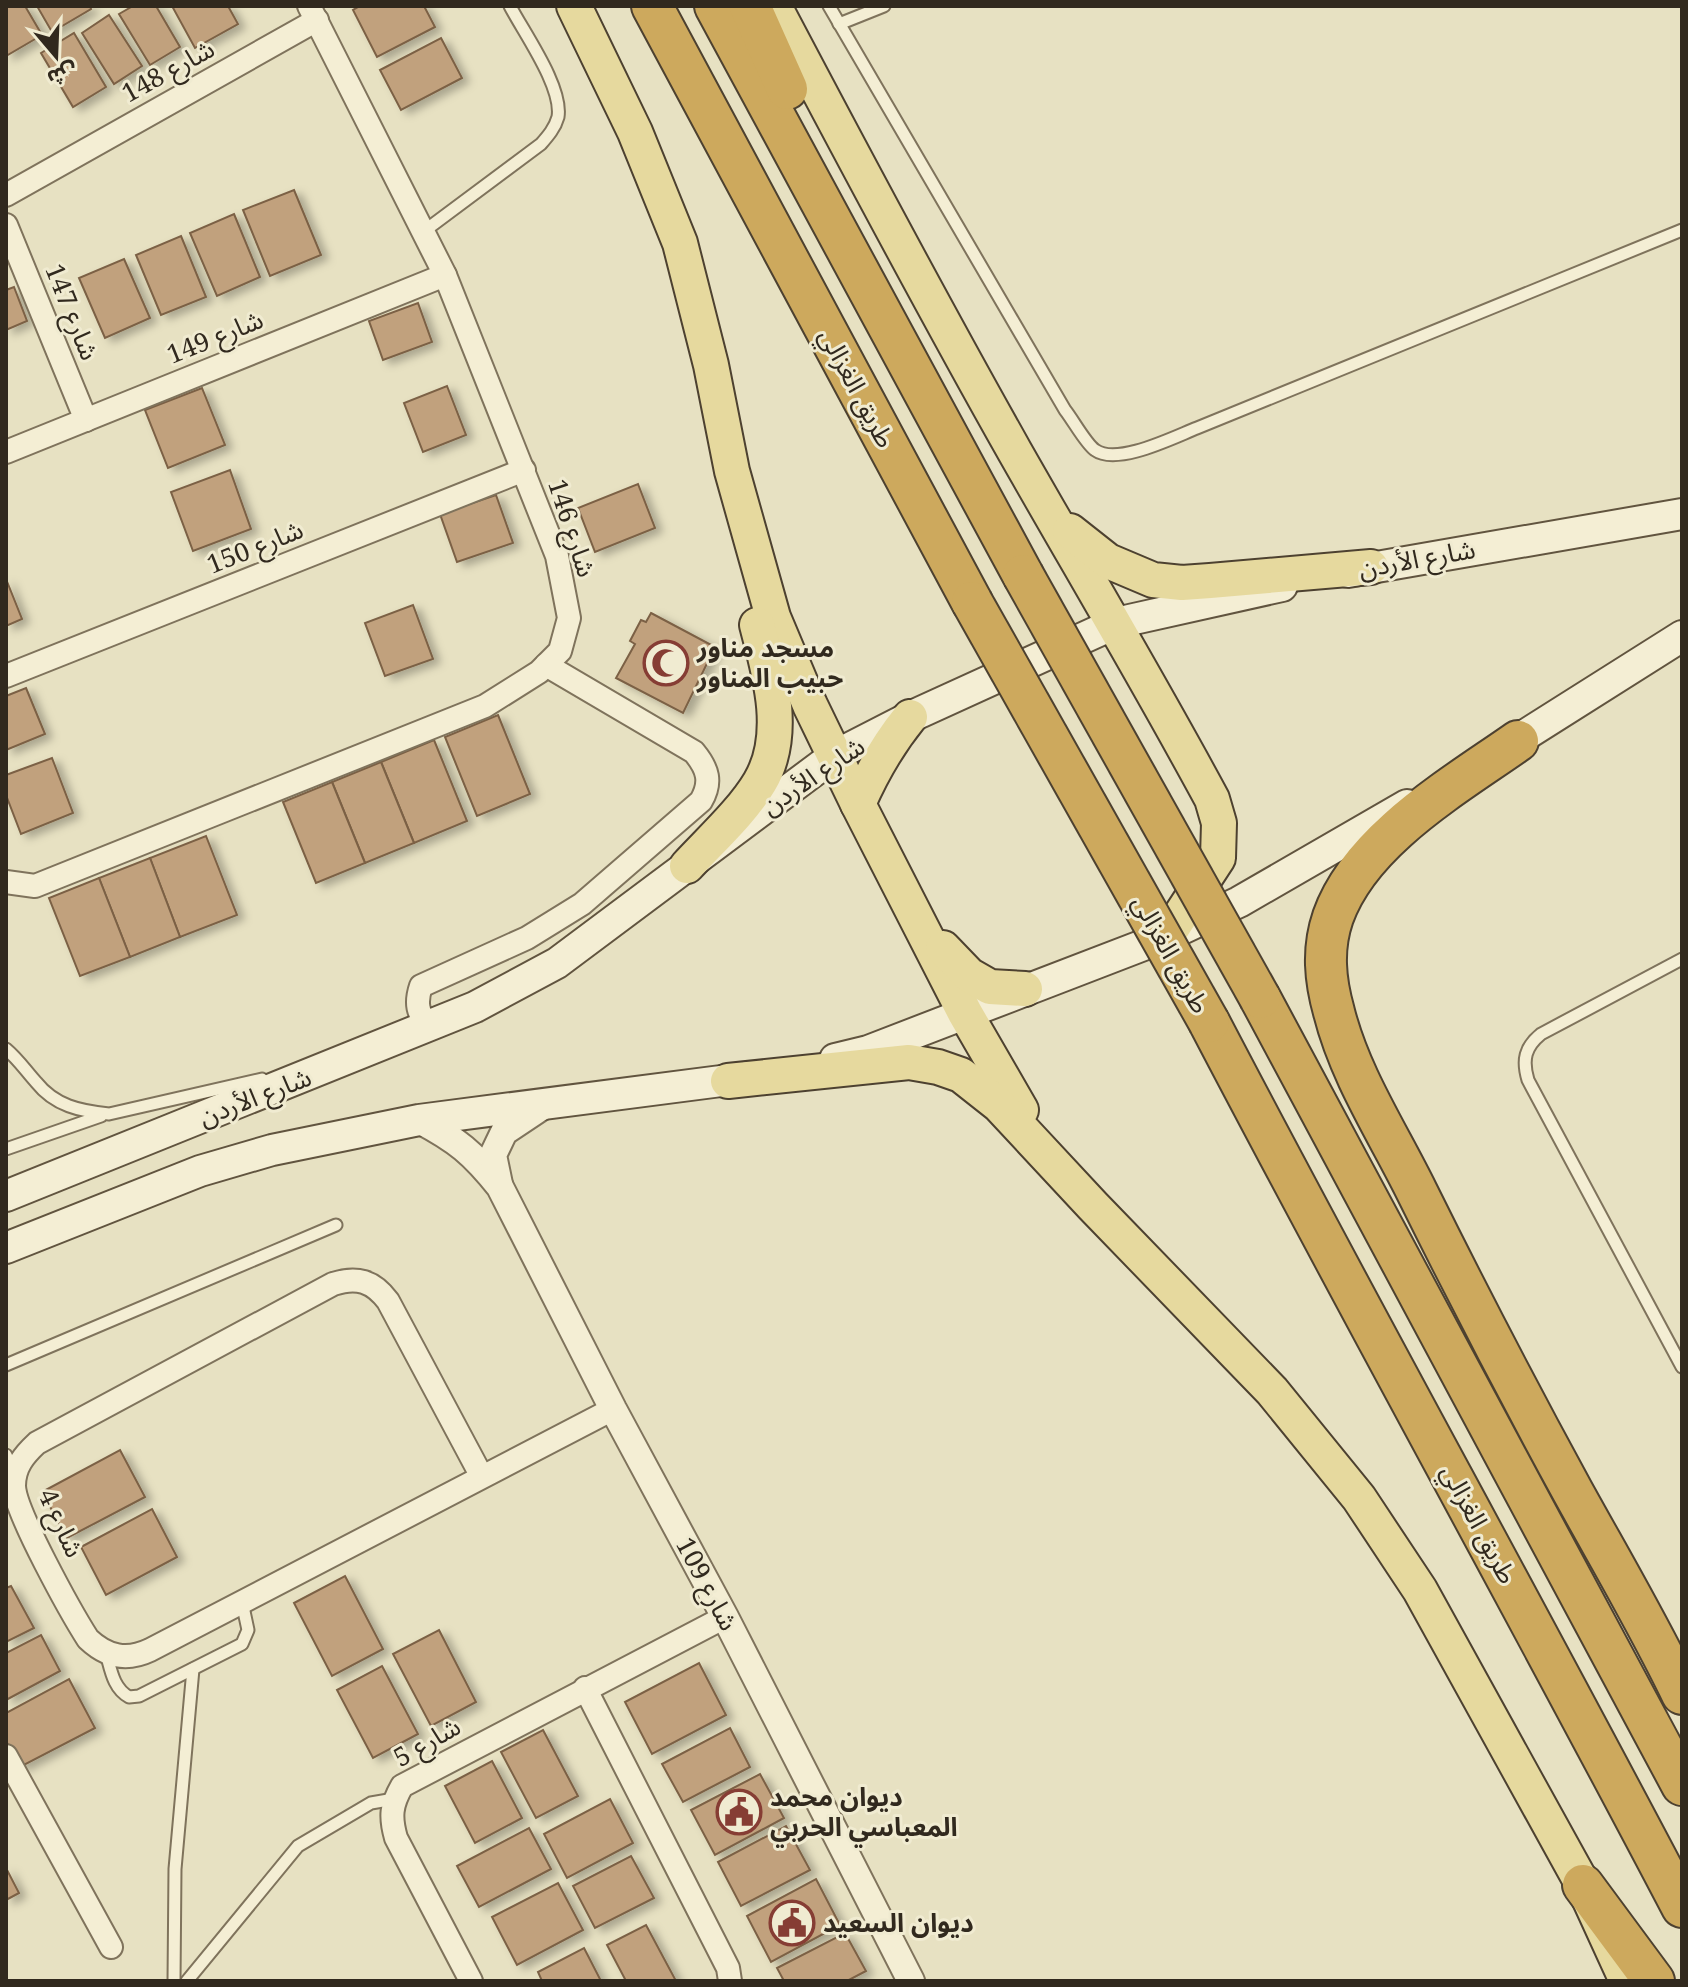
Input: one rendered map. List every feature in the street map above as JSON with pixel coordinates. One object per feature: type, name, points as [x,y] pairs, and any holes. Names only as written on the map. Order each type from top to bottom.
[{"type":"highway","name":"طريق الغزالي","points":[[652,6],[972,602],[1209,1022],[1682,1907]]},
{"type":"highway","points":[[715,6],[1023,575],[1260,998],[1682,1785]]},
{"type":"highway","points":[[750,6],[927,399]]},
{"type":"highway","points":[[1518,741],[1437,798],[1383,843],[1365,863],[1351,881],[1333,917],[1326,945],[1325,972],[1334,1014],[1362,1086],[1483,1325],[1680,1688]]},
{"type":"highway","points":[[1583,1885],[1654,1981]]},
{"type":"main road","points":[[574,6],[635,132],[680,243],[711,365],[732,471],[773,617],[858,804],[965,1013],[1045,1152]]},
{"type":"main road","points":[[774,6],[888,223],[1116,623],[1212,799],[1219,823],[1218,858],[1167,936]]},
{"type":"main road","points":[[687,866],[759,784],[769,765],[775,734],[772,679],[745,582],[732,471]]},
{"type":"main road","points":[[1038,489],[1071,532],[1108,561],[1153,580],[1182,583],[1371,567]]},
{"type":"main road","name":"شارع الأردن","points":[[6,1196],[475,1007],[557,963],[834,756],[910,717],[1116,623],[1371,567],[1682,514]]},
{"type":"main road","name":"شارع الأردن","points":[[6,1248],[200,1171],[272,1150],[419,1120],[728,1081],[868,1051],[1167,936],[1239,902],[1518,741],[1682,636]]},
{"type":"main road","points":[[858,804],[871,773],[910,717]]},
{"type":"main road","points":[[911,906],[951,959],[969,975],[990,987],[1025,989]]},
{"type":"main road","points":[[728,1081],[909,1062],[938,1067],[961,1075],[980,1089],[1045,1152],[1272,1391],[1359,1498],[1420,1590],[1583,1885],[1627,1981]]},
{"type":"street","name":"شارع 146","points":[[6,882],[35,886],[485,706],[546,665],[560,651],[569,618],[557,556],[524,470],[445,275],[313,13]]},
{"type":"street","name":"شارع 148","points":[[6,195],[313,13]]},
{"type":"street","name":"شارع 147","points":[[6,225],[86,420]]},
{"type":"street","name":"شارع 149","points":[[6,452],[445,275]]},
{"type":"street","name":"شارع 150","points":[[6,676],[524,470]]},
{"type":"street","points":[[428,1028],[416,1001],[421,986],[527,938],[582,904],[701,801],[708,788],[706,767],[694,752],[546,665]]},
{"type":"street","name":"شارع 109","points":[[500,1187],[493,1155],[504,1132],[550,1102]]},
{"type":"street","name":"شارع 109","points":[[419,1120],[455,1139],[478,1160],[500,1187],[911,1981]]},
{"type":"street","name":"شارع 4","points":[[106,1653],[82,1629],[21,1512],[11,1465],[20,1462],[37,1443],[333,1284],[348,1279],[364,1280],[378,1288],[388,1301],[482,1477]]},
{"type":"street","points":[[106,1653],[129,1657],[140,1655],[613,1409]]},
{"type":"street","name":"شارع 5","points":[[471,1981],[396,1838],[391,1821],[394,1799],[402,1786],[725,1617]]},
{"type":"street","points":[[585,1688],[728,1968],[730,1981]]},
{"type":"street","points":[[6,1756],[111,1947]]},
{"type":"lane","points":[[423,232],[541,144],[552,132],[558,117],[558,101],[553,86],[510,6]]},
{"type":"lane","points":[[829,6],[1065,410],[1095,450],[1110,455],[1141,450],[1197,428],[1682,230]]},
{"type":"lane","points":[[839,24],[884,6]]},
{"type":"lane","points":[[1682,959],[1541,1034],[1531,1042],[1525,1054],[1524,1067],[1528,1080],[1682,1367]]},
{"type":"lane","points":[[6,1049],[48,1095],[67,1107],[109,1114]]},
{"type":"lane","points":[[6,1149],[109,1114],[353,1058]]},
{"type":"lane","points":[[6,1365],[336,1225]]},
{"type":"lane","points":[[106,1653],[116,1685],[129,1697],[139,1696],[242,1644],[248,1630],[242,1602]]},
{"type":"lane","points":[[174,1981],[175,1869],[193,1669]]},
{"type":"lane","points":[[187,1981],[298,1846],[371,1803],[394,1799]]},
{"type":"building","points":[[6,6],[25,6],[42,35],[6,56]]},
{"type":"building","points":[[37,6],[90,6],[91,9],[52,32]]},
{"type":"building","points":[[133,6],[156,6],[180,47],[150,65],[119,14]]},
{"type":"building","points":[[172,6],[228,6],[238,24],[195,48]]},
{"type":"building","points":[[360,6],[424,6],[435,27],[377,57],[353,10]]},
{"type":"building","points":[[109,15],[142,66],[114,84],[82,33]]},
{"type":"building","points":[[74,33],[106,87],[73,107],[41,53]]},
{"type":"building","points":[[441,38],[462,78],[401,110],[380,70]]},
{"type":"building","points":[[294,190],[321,255],[270,276],[243,210]]},
{"type":"building","points":[[234,214],[260,277],[217,296],[190,233]]},
{"type":"building","points":[[181,236],[206,297],[161,315],[136,255]]},
{"type":"building","points":[[124,259],[150,318],[105,338],[79,278]]},
{"type":"building","points":[[14,287],[27,321],[6,330],[6,290]]},
{"type":"building","points":[[418,303],[432,342],[383,360],[369,321]]},
{"type":"building","points":[[447,386],[466,435],[423,452],[404,403]]},
{"type":"building","points":[[202,388],[225,445],[168,468],[145,410]]},
{"type":"building","points":[[230,470],[251,529],[193,551],[171,492]]},
{"type":"building","points":[[638,484],[655,528],[595,552],[578,508]]},
{"type":"building","points":[[496,495],[513,543],[457,562],[440,514]]},
{"type":"building","points":[[6,579],[22,619],[6,626]]},
{"type":"building","points":[[413,605],[433,659],[385,676],[365,623]]},
{"type":"building","name":"مسجد مناور حبيب المناور","points":[[651,613],[715,647],[683,713],[616,678],[635,644],[630,641],[641,620],[646,622]]},
{"type":"building","points":[[26,688],[45,734],[6,750],[6,696]]},
{"type":"building","points":[[498,715],[530,794],[477,816],[445,737]]},
{"type":"building","points":[[434,740],[467,821],[414,843],[381,762]]},
{"type":"building","points":[[52,758],[73,813],[21,834],[6,795],[6,775]]},
{"type":"building","points":[[381,762],[414,843],[365,863],[332,782]]},
{"type":"building","points":[[332,782],[365,863],[316,883],[283,802]]},
{"type":"building","points":[[206,836],[237,915],[180,937],[150,858]]},
{"type":"building","points":[[150,858],[180,937],[130,957],[99,878]]},
{"type":"building","points":[[99,878],[130,957],[80,976],[49,898]]},
{"type":"building","points":[[120,1450],[145,1497],[67,1538],[42,1492]]},
{"type":"building","points":[[152,1509],[177,1557],[106,1595],[81,1547]]},
{"type":"building","points":[[345,1576],[383,1649],[332,1676],[294,1603]]},
{"type":"building","points":[[11,1586],[34,1628],[6,1642],[6,1588]]},
{"type":"building","points":[[439,1630],[476,1702],[431,1726],[393,1654]]},
{"type":"building","points":[[41,1635],[60,1671],[6,1700],[6,1653]]},
{"type":"building","points":[[699,1663],[726,1715],[652,1754],[625,1702]]},
{"type":"building","points":[[382,1666],[418,1734],[373,1758],[337,1690]]},
{"type":"building","points":[[69,1679],[95,1728],[20,1767],[6,1741],[6,1713]]},
{"type":"building","points":[[730,1728],[750,1767],[683,1802],[662,1764]]},
{"type":"building","points":[[543,1730],[578,1796],[536,1818],[501,1752]]},
{"type":"building","points":[[492,1761],[522,1818],[475,1843],[445,1786]]},
{"type":"building","points":[[760,1774],[784,1818],[715,1855],[691,1810]]},
{"type":"building","points":[[610,1799],[633,1843],[567,1878],[544,1834]]},
{"type":"building","points":[[786,1826],[810,1870],[741,1906],[718,1862]]},
{"type":"building","points":[[529,1828],[551,1869],[479,1907],[457,1866]]},
{"type":"building","points":[[631,1856],[654,1898],[595,1928],[573,1886]]},
{"type":"building","points":[[6,1868],[19,1893],[6,1900]]},
{"type":"building","points":[[816,1879],[840,1925],[771,1962],[747,1916]]},
{"type":"building","points":[[558,1883],[583,1930],[517,1965],[492,1917]]},
{"type":"building","points":[[646,1925],[676,1981],[626,1981],[607,1945]]},
{"type":"building","points":[[845,1933],[866,1971],[847,1981],[784,1981],[777,1968]]},
{"type":"building","points":[[584,1948],[601,1981],[542,1981],[538,1972]]},
{"type":"place","name":"مسجد مناور حبيب المناور","points":[[666,663]]},
{"type":"place","name":"ديوان محمد المعباسي الحربي","points":[[739,1812]]},
{"type":"place","name":"ديوان السعيد","points":[[792,1923]]}]
